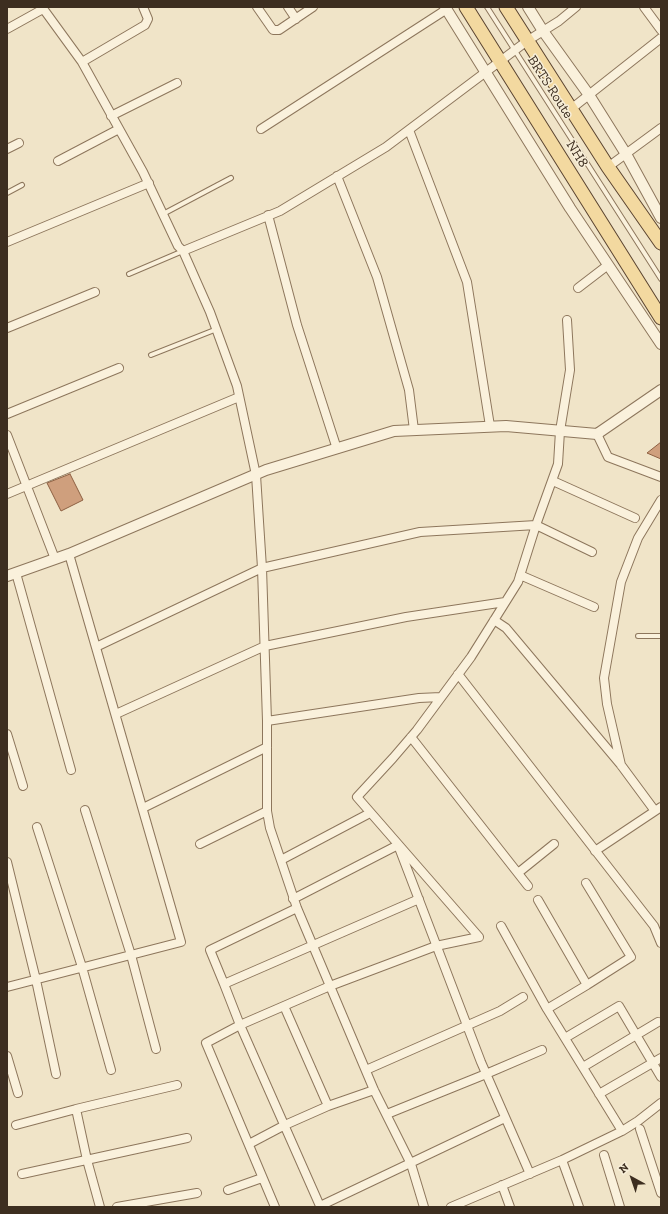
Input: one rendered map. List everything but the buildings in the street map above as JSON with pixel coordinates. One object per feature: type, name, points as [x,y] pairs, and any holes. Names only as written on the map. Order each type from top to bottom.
[{"type":"main road","name":"NH8","points":[[466,7],[661,318]]},
{"type":"main road","name":"NH8","points":[[506,7],[608,167],[660,238]]},
{"type":"street","points":[[82,62],[145,24],[148,18],[142,7]]},
{"type":"street","points":[[258,7],[273,30],[279,30],[313,7]]},
{"type":"street","points":[[288,7],[296,19]]},
{"type":"street","points":[[528,7],[543,31],[589,95],[626,154],[661,218]]},
{"type":"street","points":[[182,251],[280,211],[386,147],[527,41],[559,21],[576,7]]},
{"type":"street","points":[[644,7],[661,30]]},
{"type":"street","points":[[7,30],[43,8],[82,62],[149,183],[178,246],[182,251],[217,329],[237,386],[256,475],[262,568],[267,721],[268,811],[270,828],[296,908],[374,1090],[411,1164],[424,1207]]},
{"type":"street","points":[[261,129],[446,8],[570,208],[661,344]]},
{"type":"street","points":[[571,109],[661,38]]},
{"type":"street","points":[[111,116],[177,83]]},
{"type":"street","points":[[608,167],[661,128]]},
{"type":"street","points":[[58,160],[119,129]]},
{"type":"street","points":[[409,130],[467,282],[490,426]]},
{"type":"street","points":[[7,149],[19,143]]},
{"type":"street","points":[[337,176],[377,277],[409,390],[414,430]]},
{"type":"street","points":[[7,242],[149,183]]},
{"type":"street","points":[[268,215],[297,324],[337,449]]},
{"type":"street","points":[[578,288],[608,265]]},
{"type":"street","points":[[7,328],[95,292]]},
{"type":"street","points":[[275,1207],[206,1043],[240,1025],[330,986],[436,946],[479,937],[357,797],[411,737],[471,657],[518,582],[536,525],[558,464],[560,431],[570,370],[567,320]]},
{"type":"street","points":[[7,414],[119,368]]},
{"type":"street","points":[[71,770],[11,574],[69,554],[266,470],[394,431],[506,426],[597,434],[661,390]]},
{"type":"street","points":[[7,494],[239,398]]},
{"type":"street","points":[[597,434],[608,457],[661,477]]},
{"type":"street","points":[[7,435],[55,559]]},
{"type":"street","points":[[553,481],[635,518]]},
{"type":"street","points":[[621,765],[607,704],[604,678],[621,582],[638,538],[661,500]]},
{"type":"street","points":[[96,647],[262,568],[420,532],[536,525],[592,552]]},
{"type":"street","points":[[7,987],[181,942],[69,554]]},
{"type":"street","points":[[520,575],[594,607]]},
{"type":"street","points":[[116,714],[265,646],[406,617],[505,602]]},
{"type":"street","points":[[494,620],[506,628],[658,809],[595,851]]},
{"type":"street","points":[[458,674],[654,926],[661,943]]},
{"type":"street","points":[[267,721],[419,698],[441,697]]},
{"type":"street","points":[[7,734],[23,786]]},
{"type":"street","points":[[411,737],[528,886]]},
{"type":"street","points":[[143,808],[267,747]]},
{"type":"street","points":[[85,810],[131,955],[156,1049]]},
{"type":"street","points":[[200,844],[268,811]]},
{"type":"street","points":[[281,860],[370,813]]},
{"type":"street","points":[[37,827],[82,967],[111,1070]]},
{"type":"street","points":[[518,873],[554,844]]},
{"type":"street","points":[[293,899],[398,845]]},
{"type":"street","points":[[398,845],[486,1074],[530,1174]]},
{"type":"street","points":[[7,862],[36,980],[56,1074]]},
{"type":"street","points":[[547,1009],[631,957],[586,884]]},
{"type":"street","points":[[224,984],[419,899]]},
{"type":"street","points":[[538,900],[588,985]]},
{"type":"street","points":[[296,908],[210,950],[240,1025],[285,1125],[319,1206],[506,1118]]},
{"type":"street","points":[[501,926],[547,1009],[622,1131]]},
{"type":"street","points":[[366,1070],[500,1011],[523,997]]},
{"type":"street","points":[[284,1006],[328,1106]]},
{"type":"street","points":[[565,1038],[619,1006],[661,1077]]},
{"type":"street","points":[[583,1067],[658,1022]]},
{"type":"street","points":[[387,1114],[542,1050]]},
{"type":"street","points":[[7,1056],[18,1093]]},
{"type":"street","points":[[599,1094],[661,1058]]},
{"type":"street","points":[[16,1125],[177,1085]]},
{"type":"street","points":[[249,1144],[285,1125],[328,1106],[374,1090]]},
{"type":"street","points":[[451,1207],[467,1204],[502,1185],[562,1160],[622,1131],[638,1121],[661,1103]]},
{"type":"street","points":[[76,1109],[87,1160],[100,1207]]},
{"type":"street","points":[[640,1129],[661,1193]]},
{"type":"street","points":[[22,1174],[187,1138]]},
{"type":"street","points":[[604,1155],[620,1207]]},
{"type":"street","points":[[562,1160],[579,1207]]},
{"type":"street","points":[[228,1190],[262,1178]]},
{"type":"street","points":[[502,1185],[510,1207]]},
{"type":"street","points":[[117,1207],[197,1193]]},
{"type":"lane","name":"BRTS Route","points":[[487,7],[661,279]]},
{"type":"lane","points":[[163,214],[231,178]]},
{"type":"lane","points":[[7,193],[22,185]]},
{"type":"lane","points":[[129,274],[182,251]]},
{"type":"lane","points":[[151,355],[217,329]]},
{"type":"lane","points":[[638,636],[661,636]]}]
